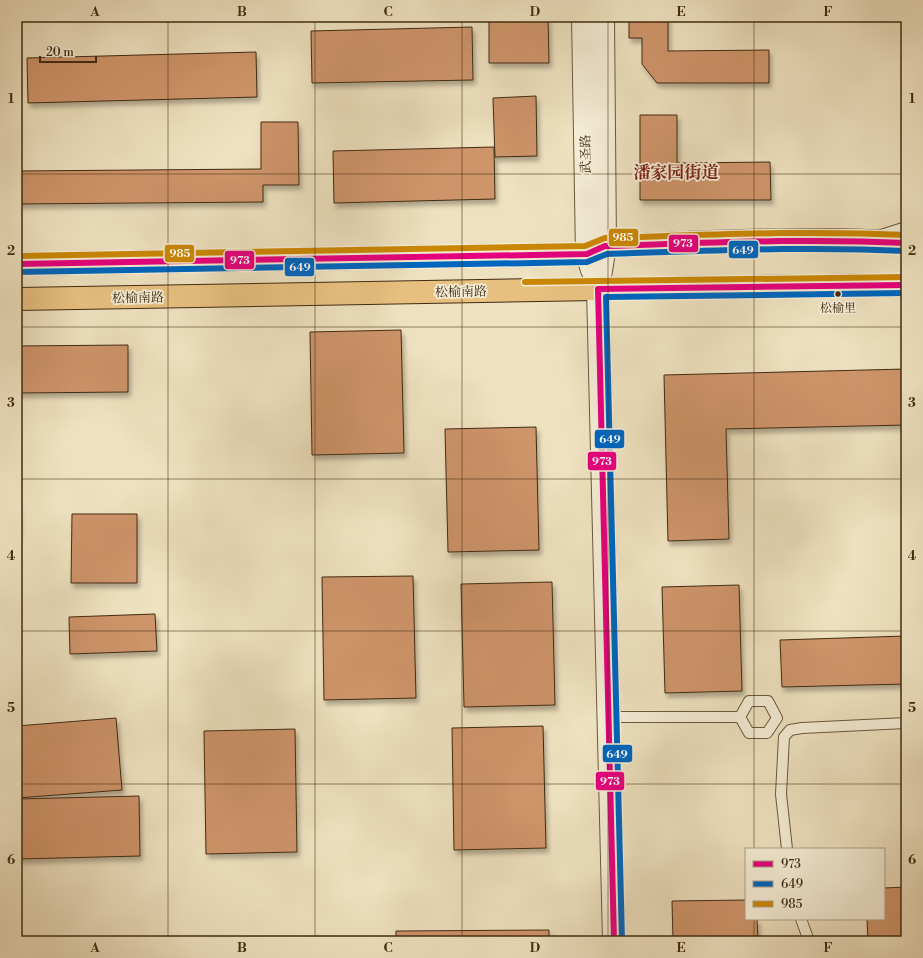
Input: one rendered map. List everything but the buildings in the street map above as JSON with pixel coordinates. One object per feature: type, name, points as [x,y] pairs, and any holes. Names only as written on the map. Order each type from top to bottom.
[{"type":"main road","points":[[17,264],[596,250],[788,240],[865,240],[906,243]]},
{"type":"main road","name":"松榆南路","points":[[17,299],[906,285]]},
{"type":"street","name":"武圣路","points":[[583,17],[596,250]]},
{"type":"street","name":"武圣路","points":[[596,250],[603,17]]},
{"type":"street","points":[[596,250],[614,941]]},
{"type":"lane","points":[[865,240],[906,227]]},
{"type":"lane","points":[[749,701],[768,701],[777,718],[767,733],[749,733],[740,717],[749,701]]},
{"type":"lane","points":[[609,717],[740,717]]},
{"type":"lane","points":[[773,724],[790,730],[802,728],[906,723]]},
{"type":"lane","points":[[787,848],[781,794],[784,737],[790,730]]},
{"type":"lane","points":[[801,920],[809,941]]},
{"type":"transit line","name":"985","points":[[17,256],[585,246],[605,238],[755,234],[830,233],[906,235]]},
{"type":"transit line","name":"973","points":[[17,264],[587,254],[605,246],[756,242],[831,241],[906,243]]},
{"type":"transit line","name":"649","points":[[17,272],[587,262],[607,254],[756,250],[831,249],[906,251]]},
{"type":"transit line","name":"985","points":[[525,282],[906,277]]},
{"type":"transit line","name":"973","points":[[614,941],[598,289],[906,285]]},
{"type":"transit line","name":"649","points":[[622,941],[606,297],[906,293]]},
{"type":"place","name":"松榆里","points":[[838,294]]},
{"type":"district","name":"潘家园街道","points":[[676,172]]}]
